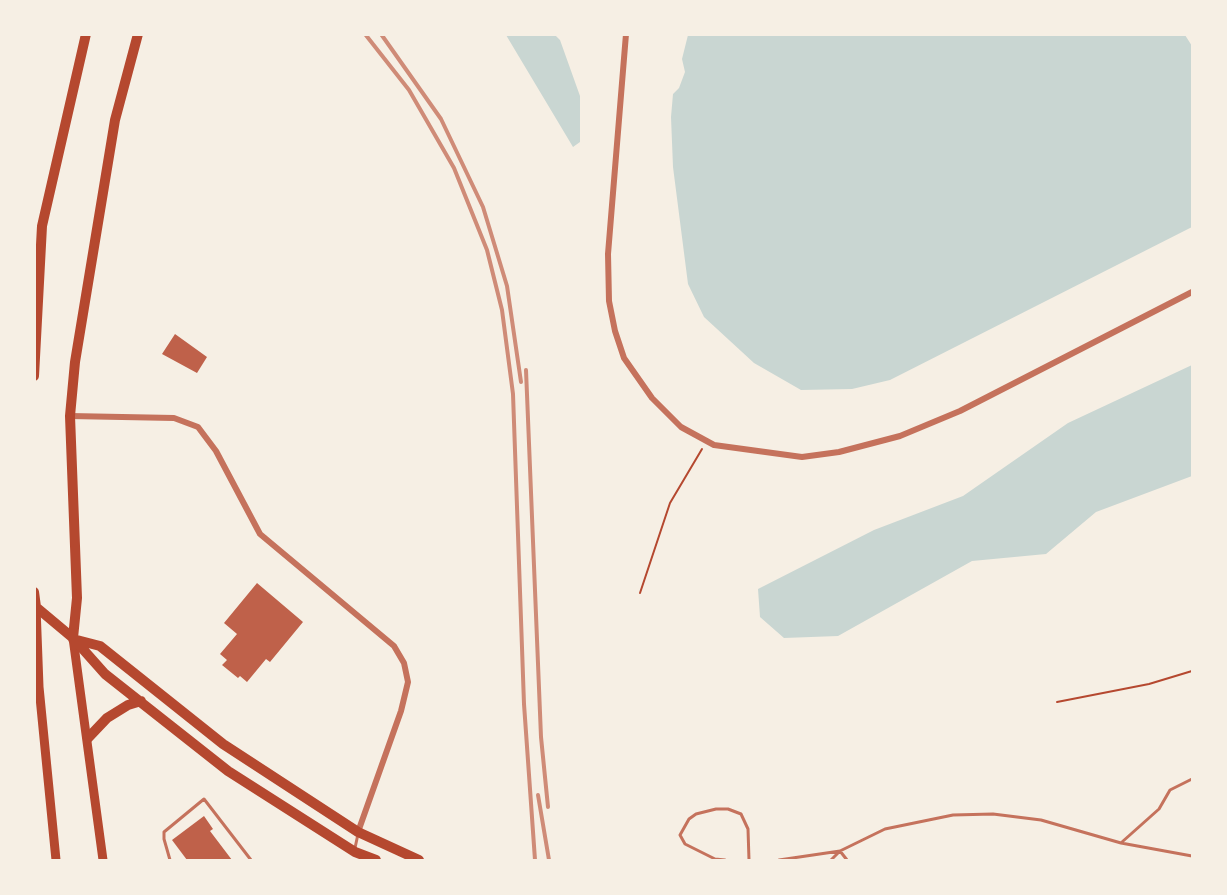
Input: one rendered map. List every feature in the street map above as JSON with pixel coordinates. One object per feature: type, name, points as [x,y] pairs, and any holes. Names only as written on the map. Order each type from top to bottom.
[{"type":"highway","points":[[34,376],[42,226],[86,34]]},
{"type":"highway","points":[[73,639],[77,598],[70,416],[75,362],[115,120],[138,34]]},
{"type":"highway","points":[[34,591],[36,608],[73,639],[105,674],[228,771],[354,856],[376,861]]},
{"type":"highway","points":[[73,639],[100,646],[223,744],[358,832],[419,861]]},
{"type":"highway","points":[[88,738],[107,718],[128,705],[141,701]]},
{"type":"main road","points":[[36,608],[37,687],[56,861]]},
{"type":"main road","points":[[73,639],[103,861]]},
{"type":"street","points":[[626,34],[608,254],[609,301],[615,331],[624,357],[652,398],[681,427],[714,445],[751,452],[802,457],[868,446],[931,424],[1192,292]]},
{"type":"street","points":[[70,416],[174,418],[198,427],[216,451],[260,534],[394,646],[404,663],[408,682],[401,711],[358,832]]},
{"type":"lane","points":[[1121,843],[1159,809],[1170,790],[1192,779]]},
{"type":"lane","points":[[170,861],[164,832],[204,799],[251,861]]},
{"type":"lane","points":[[725,861],[715,859],[685,844],[680,835],[688,819],[696,813],[728,809],[741,814],[748,829],[749,861]]},
{"type":"lane","points":[[779,861],[840,851],[885,829],[908,823],[963,815],[1004,815],[1041,820],[1121,843],[1192,856]]},
{"type":"lane","points":[[354,856],[358,832]]},
{"type":"lane","points":[[831,861],[840,851]]},
{"type":"lane","points":[[840,851],[847,861]]},
{"type":"path","points":[[640,593],[670,503],[707,441]]},
{"type":"path","points":[[1057,702],[1149,684],[1192,671]]},
{"type":"shaded area","points":[[506,35],[555,35],[560,40],[580,96],[580,142],[573,147]]},
{"type":"shaded area","points":[[688,35],[1185,35],[1192,46],[1192,227],[890,380],[852,389],[801,390],[754,363],[704,317],[688,284],[673,167],[671,117],[673,94],[679,88],[685,72],[682,59]]},
{"type":"shaded area","points":[[1192,365],[1192,476],[1096,512],[1046,554],[972,561],[838,636],[784,638],[760,617],[758,589],[874,530],[963,496],[1068,423]]},
{"type":"building","points":[[175,334],[207,357],[197,373],[162,354]]},
{"type":"building","points":[[257,583],[303,622],[270,662],[266,659],[247,682],[222,665],[227,660],[220,654],[237,634],[224,623]]},
{"type":"building","points":[[204,816],[213,829],[210,831],[232,860],[187,860],[172,840]]},
{"type":"railway","points":[[365,34],[409,90],[454,168],[487,250],[502,310],[513,394],[524,704],[535,860]]},
{"type":"railway","points":[[381,34],[441,119],[483,207],[507,286],[521,382]]},
{"type":"railway","points":[[526,370],[541,737],[548,807]]},
{"type":"railway","points":[[538,795],[549,860]]}]
